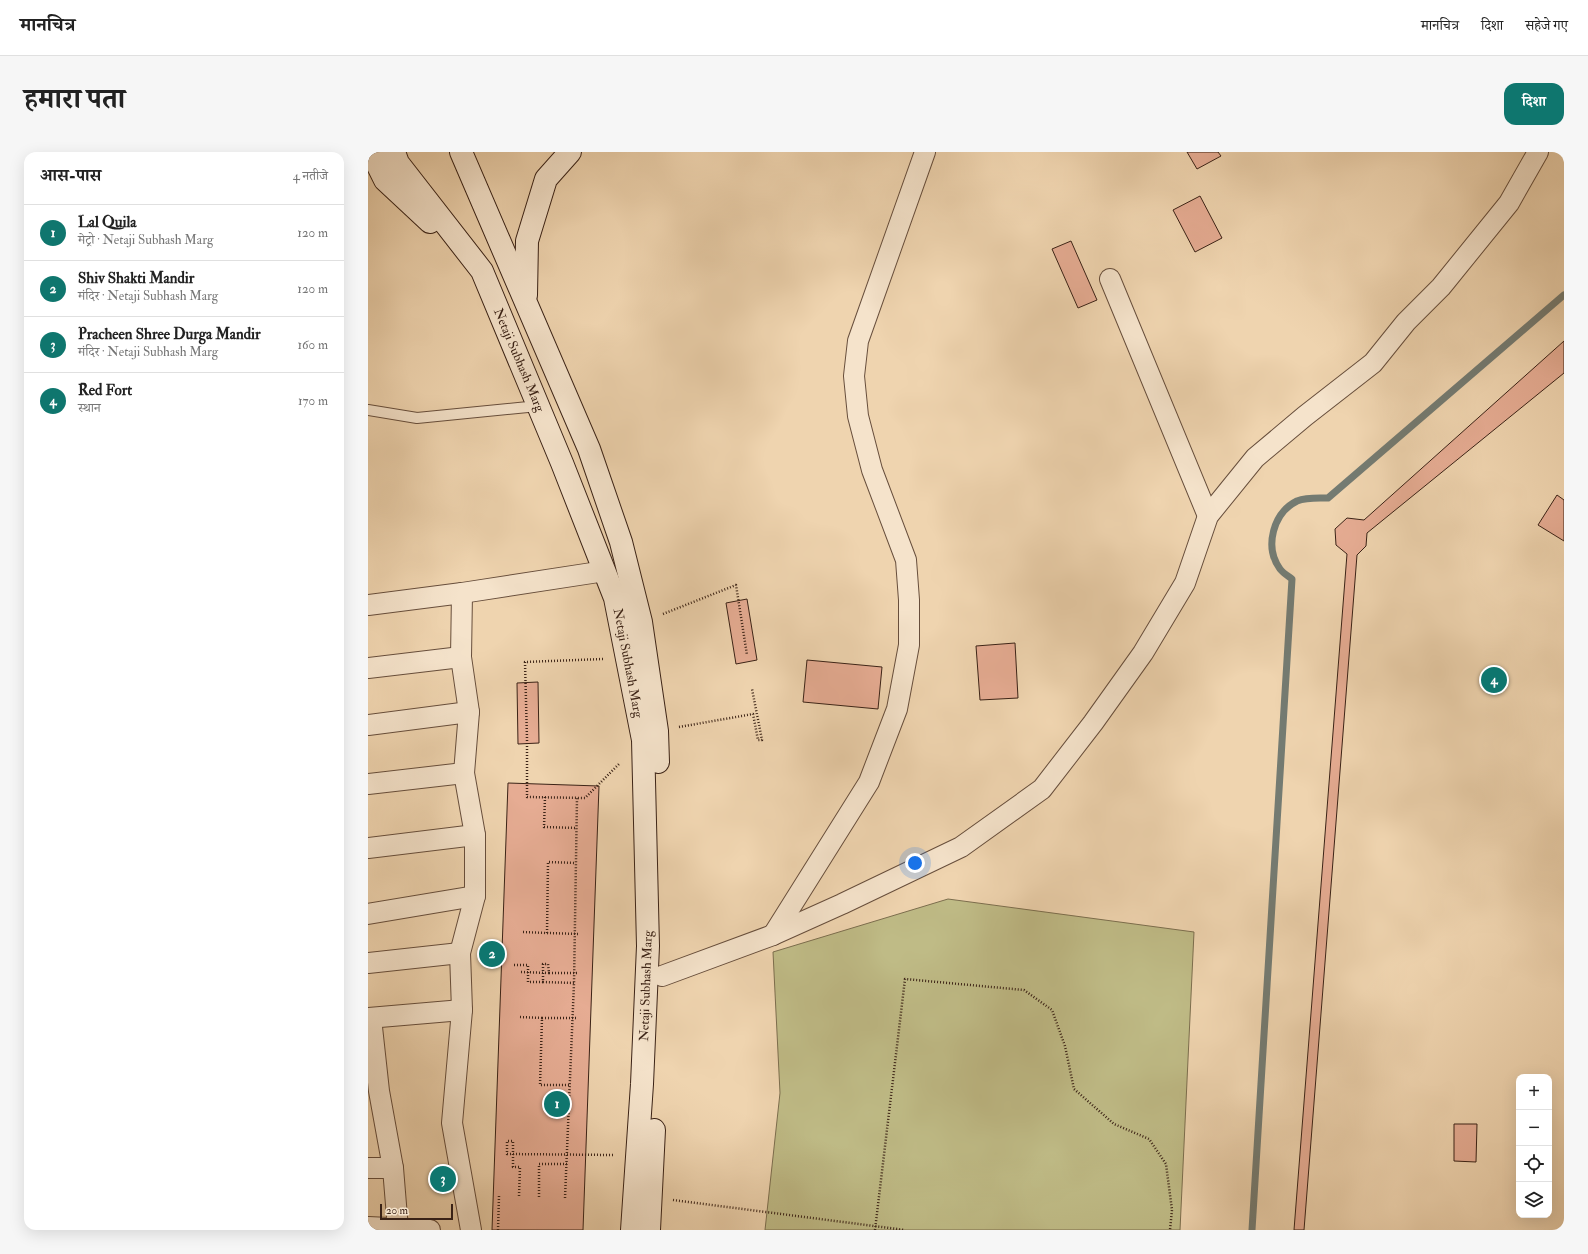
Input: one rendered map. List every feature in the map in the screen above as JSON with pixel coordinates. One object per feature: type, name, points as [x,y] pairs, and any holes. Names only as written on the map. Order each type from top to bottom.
[{"type":"main road","points":[[371,152],[385,180],[482,271]]},
{"type":"main road","name":"Netaji Subhash Marg","points":[[394,152],[398,163],[482,271],[615,598],[627,658],[650,735],[648,946],[632,1230]]},
{"type":"main road","name":"Netaji Subhash Marg","points":[[461,152],[589,449],[621,542],[641,622],[650,735],[662,976],[649,1230]]},
{"type":"main road","points":[[526,303],[527,242],[546,179],[570,152]]},
{"type":"street","points":[[773,934],[870,782],[897,709],[909,645],[909,600],[906,560],[872,470],[858,416],[854,376],[858,341],[925,152]]},
{"type":"street","points":[[662,976],[773,934],[842,904],[961,847],[1042,788],[1093,723],[1143,653],[1185,583],[1208,516],[1256,458],[1305,416],[1373,363],[1406,322],[1442,287],[1509,203],[1538,152]]},
{"type":"street","points":[[1110,279],[1208,516]]},
{"type":"street","points":[[368,605],[462,594],[605,571]]},
{"type":"street","points":[[462,594],[461,657],[469,712],[464,773],[475,835],[475,896],[460,953],[462,1010],[452,1123],[471,1230]]},
{"type":"street","points":[[368,668],[461,657]]},
{"type":"street","points":[[368,725],[469,712]]},
{"type":"street","points":[[368,784],[464,773]]},
{"type":"street","points":[[368,848],[475,835]]},
{"type":"street","points":[[368,914],[475,896]]},
{"type":"street","points":[[368,963],[460,953]]},
{"type":"street","points":[[398,1229],[393,1168],[374,1092],[369,1018],[462,1010]]},
{"type":"street","points":[[368,1168],[393,1168]]},
{"type":"street","points":[[368,1227],[430,1230]]},
{"type":"lane","points":[[368,410],[417,418],[538,406]]},
{"type":"path","points":[[641,622],[736,585],[747,655]]},
{"type":"path","points":[[627,658],[525,662],[527,797],[585,798],[650,735],[753,714],[758,740],[762,740],[752,689]]},
{"type":"path","points":[[545,797],[544,827],[577,828]]},
{"type":"path","points":[[565,1198],[574,983],[577,828],[576,798]]},
{"type":"path","points":[[547,933],[548,862],[576,863]]},
{"type":"path","points":[[522,932],[580,934]]},
{"type":"path","points":[[542,982],[543,964],[548,964],[549,973]]},
{"type":"path","points":[[514,965],[528,965],[528,982],[574,983]]},
{"type":"path","points":[[521,972],[579,973]]},
{"type":"path","points":[[875,1228],[905,979],[1024,990],[1052,1010],[1065,1046],[1074,1089],[1114,1124],[1148,1139],[1166,1164],[1172,1210],[1170,1230]]},
{"type":"path","points":[[520,1017],[577,1018]]},
{"type":"path","points":[[542,1018],[540,1085],[570,1085]]},
{"type":"path","points":[[519,1196],[520,1167],[512,1167],[513,1160],[513,1154],[513,1141],[507,1141],[507,1154],[514,1154],[522,1154],[530,1154],[538,1154],[637,1155]]},
{"type":"path","points":[[539,1196],[539,1164],[566,1164]]},
{"type":"path","points":[[498,1230],[499,1196]]},
{"type":"path","points":[[651,1197],[875,1228],[905,1230]]},
{"type":"shaded area","points":[[948,899],[1194,932],[1180,1230],[765,1230],[780,1093],[773,952]]},
{"type":"building","points":[[1187,152],[1218,152],[1221,156],[1197,169]]},
{"type":"building","points":[[1200,196],[1222,238],[1195,252],[1173,210]]},
{"type":"building","points":[[1071,241],[1097,300],[1078,308],[1052,249]]},
{"type":"building","points":[[1564,341],[1564,373],[1367,533],[1366,546],[1357,555],[1304,1230],[1294,1230],[1347,554],[1336,545],[1335,529],[1347,518],[1364,520]]},
{"type":"building","points":[[1557,495],[1564,500],[1564,541],[1538,525]]},
{"type":"building","points":[[747,599],[757,660],[736,664],[726,603]]},
{"type":"building","points":[[1015,643],[1018,698],[980,700],[976,646]]},
{"type":"building","points":[[807,660],[882,667],[878,709],[803,702]]},
{"type":"building","points":[[538,682],[539,743],[518,744],[517,683]]},
{"type":"building","points":[[508,783],[599,786],[583,1230],[492,1230]]},
{"type":"building","points":[[1454,1124],[1477,1124],[1476,1162],[1454,1161]]},
{"type":"waterway","points":[[1252,1230],[1292,579],[1281,570],[1275,560],[1272,541],[1277,522],[1289,506],[1297,501],[1312,498],[1328,498],[1564,295]]},
{"type":"place","name":"Red Fort","points":[[1494,680]]},
{"type":"place","name":"Shiv Shakti Mandir","points":[[492,954]]},
{"type":"place","name":"Lal Quila","points":[[557,1104]]},
{"type":"place","name":"Pracheen Shree Durga Mandir","points":[[443,1179]]}]
